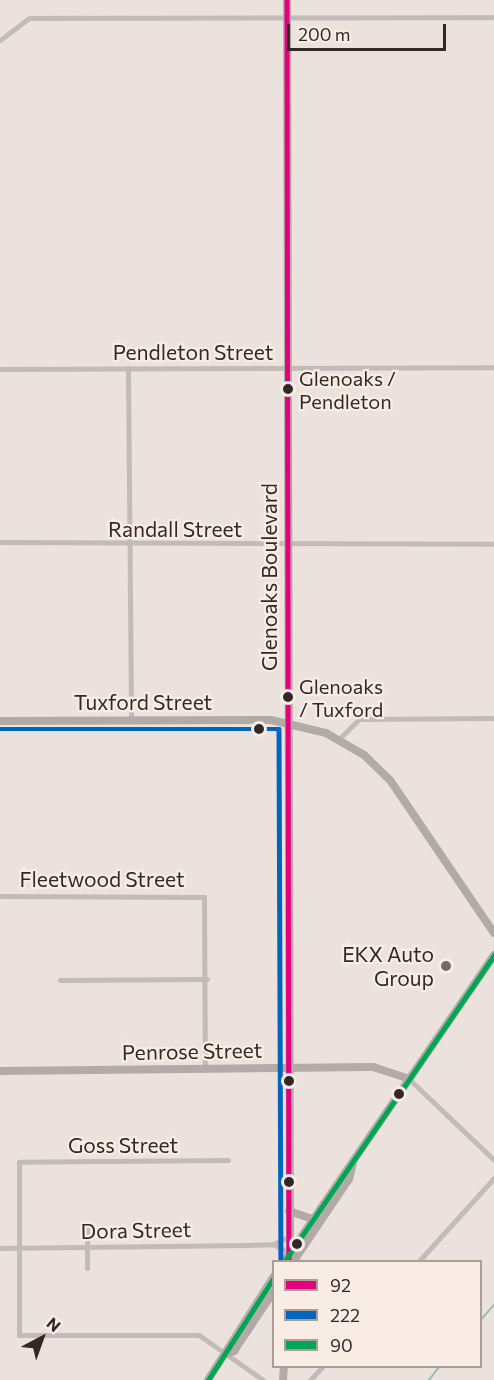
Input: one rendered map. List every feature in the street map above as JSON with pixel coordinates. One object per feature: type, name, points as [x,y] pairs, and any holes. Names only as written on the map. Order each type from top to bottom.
[{"type":"main road","name":"Glenoaks Boulevard","points":[[286,0],[288,369],[285,545],[291,1259]]},
{"type":"main road","name":"Tuxford Street","points":[[0,721],[286,722],[339,740],[390,780],[494,933]]},
{"type":"main road","points":[[291,1259],[312,1219],[353,1163],[494,955]]},
{"type":"main road","name":"Penrose Street","points":[[0,1071],[385,1069],[409,1079]]},
{"type":"main road","points":[[291,1259],[349,1179],[353,1163]]},
{"type":"main road","points":[[289,1211],[312,1219]]},
{"type":"main road","points":[[208,1380],[272,1278]]},
{"type":"main road","points":[[226,1354],[234,1351],[270,1304]]},
{"type":"street","points":[[0,40],[18,23],[29,18],[494,17]]},
{"type":"street","name":"Pendleton Street","points":[[0,369],[494,367]]},
{"type":"street","points":[[128,368],[131,720]]},
{"type":"street","name":"Randall Street","points":[[0,542],[129,546],[494,544]]},
{"type":"street","points":[[339,740],[358,719],[494,718]]},
{"type":"street","name":"Fleetwood Street","points":[[0,896],[204,897],[207,979]]},
{"type":"street","points":[[60,980],[207,979],[205,1070]]},
{"type":"street","name":"Penrose Street","points":[[409,1079],[494,1160]]},
{"type":"street","name":"Goss Street","points":[[19,1248],[19,1162],[228,1160]]},
{"type":"street","points":[[420,1260],[494,1178]]},
{"type":"street","points":[[87,1226],[87,1268]]},
{"type":"street","name":"Dora Street","points":[[0,1248],[273,1244],[290,1236]]},
{"type":"street","name":"Dora Street","points":[[273,1244],[291,1259]]},
{"type":"street","points":[[19,1248],[19,1335],[187,1333],[226,1354],[263,1380]]},
{"type":"street","points":[[310,1380],[321,1368]]},
{"type":"waterway","points":[[482,1319],[494,1305]]},
{"type":"waterway","points":[[429,1380],[438,1368]]},
{"type":"transit line","name":"92","points":[[287,0],[289,1260]]},
{"type":"transit line","name":"222","points":[[0,729],[279,729],[281,1260]]},
{"type":"transit line","name":"90","points":[[285,1260],[494,955]]},
{"type":"transit line","name":"90","points":[[208,1380],[272,1280]]},
{"type":"place","name":"Glenoaks / Pendleton","points":[[288,389]]},
{"type":"place","name":"Glenoaks / Tuxford","points":[[288,697]]},
{"type":"place","name":"EKX Auto Group","points":[[446,966]]}]
